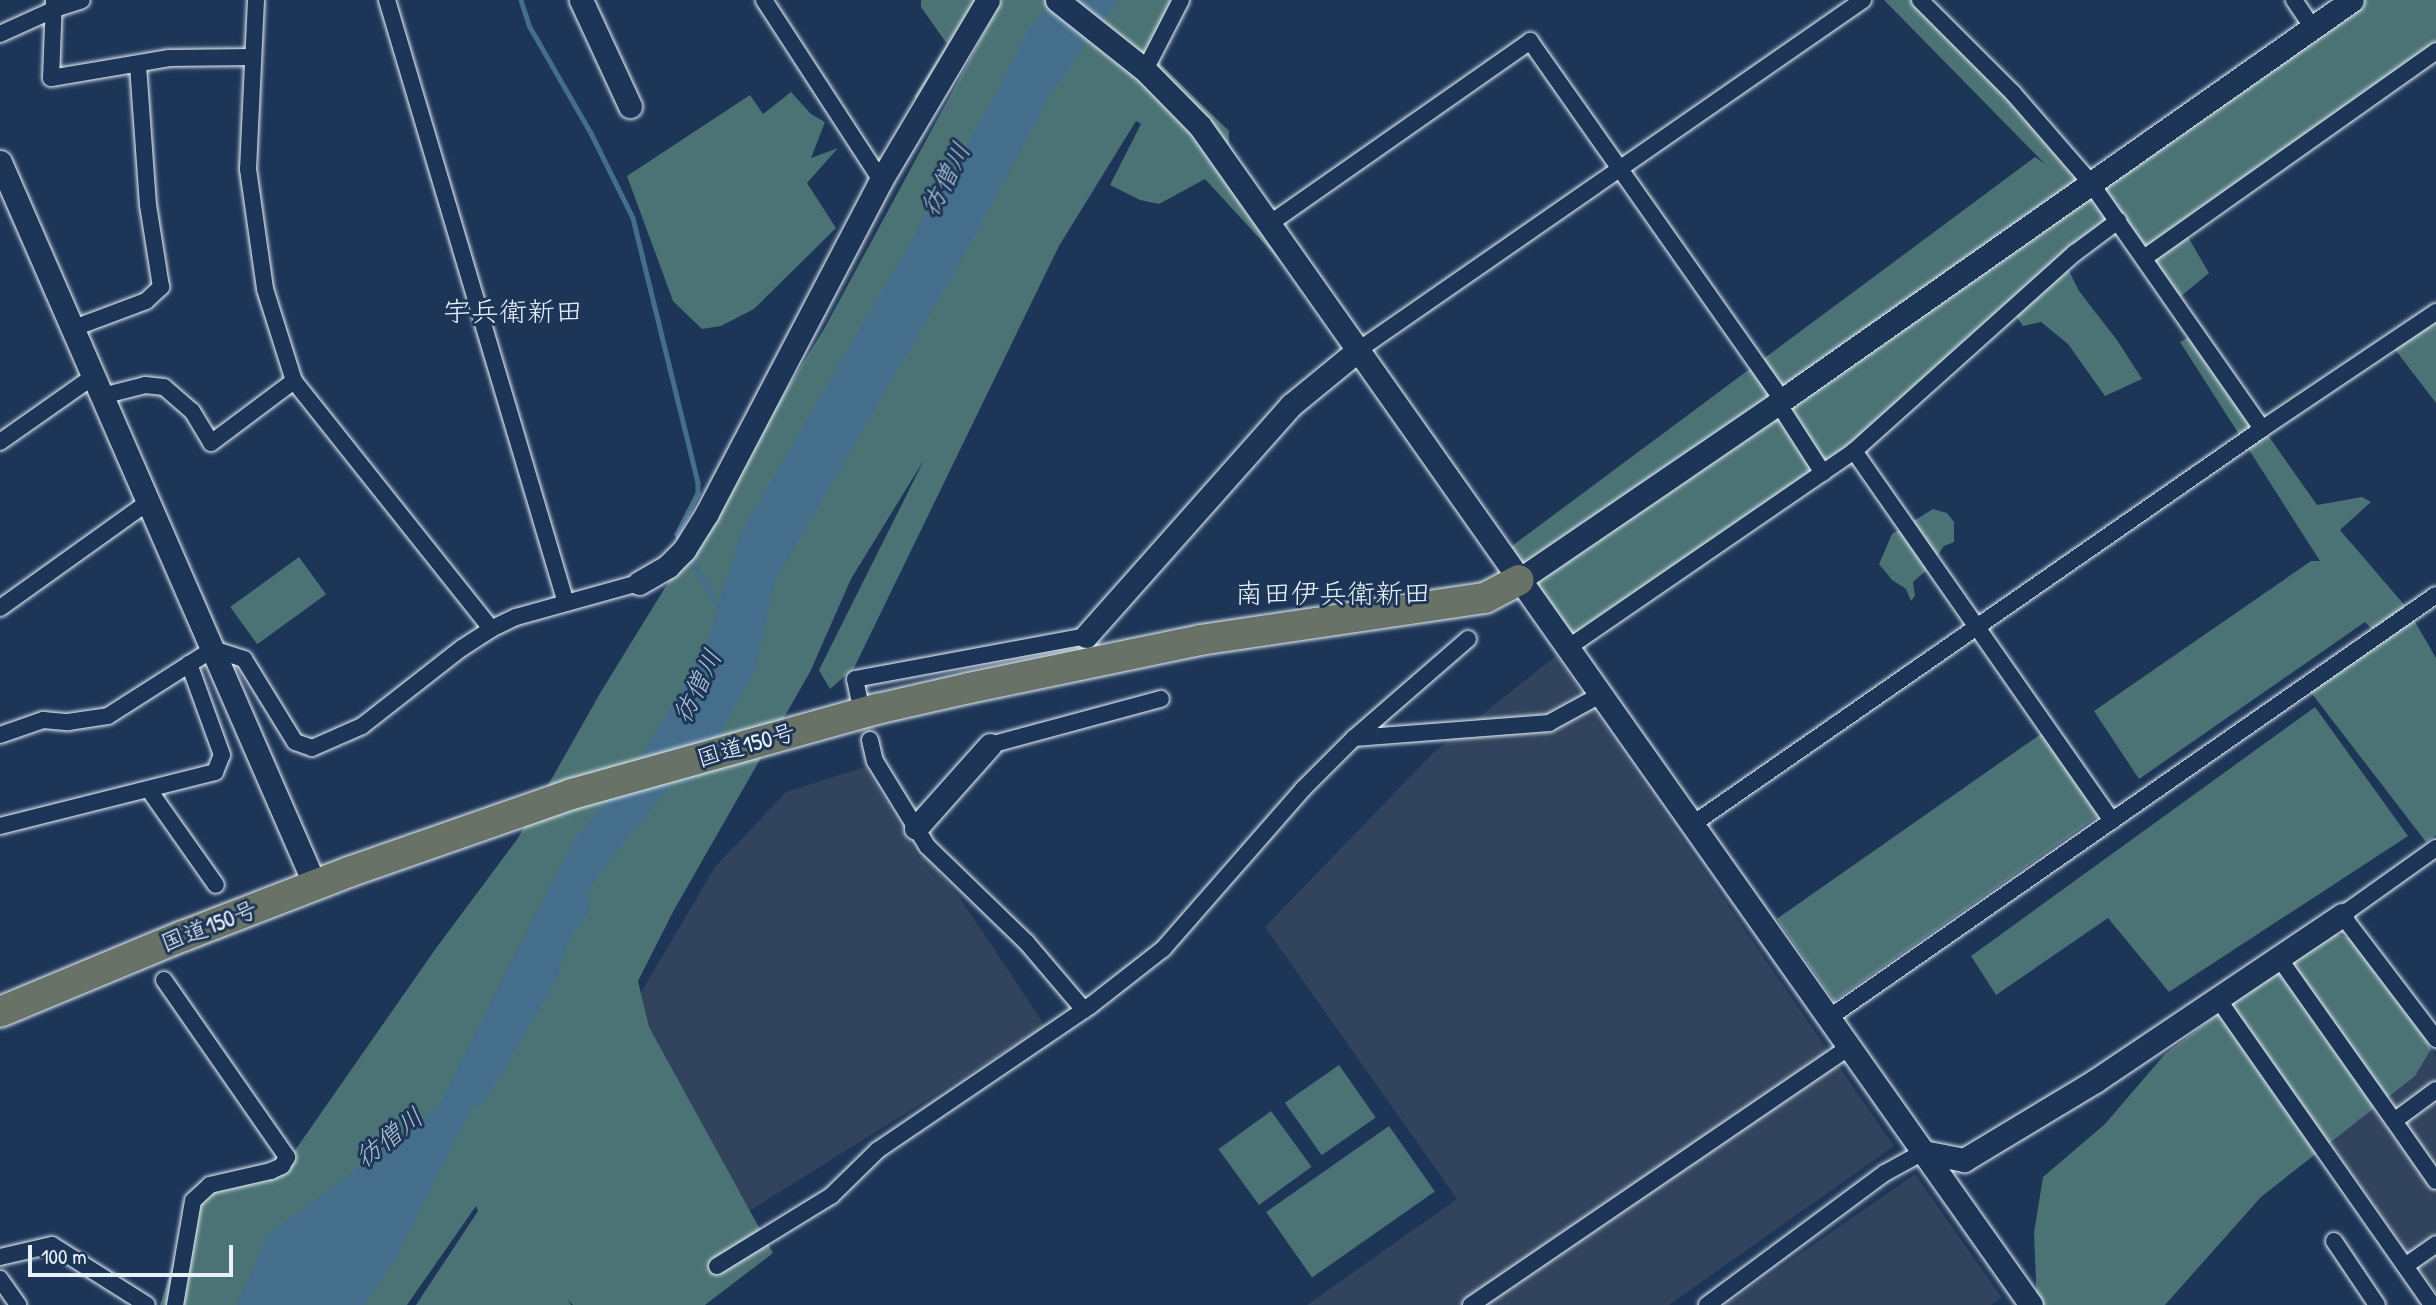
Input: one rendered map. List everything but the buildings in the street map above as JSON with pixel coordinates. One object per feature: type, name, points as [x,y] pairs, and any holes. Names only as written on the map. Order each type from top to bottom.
[{"type":"highway","name":"国道150号","points":[[0,1013],[183,936],[572,794],[786,733],[930,696],[1200,640],[1485,598],[1519,580]]},
{"type":"street","points":[[0,34],[55,4],[82,0]]},
{"type":"street","points":[[256,0],[248,169],[265,289],[293,381],[491,629]]},
{"type":"street","points":[[387,0],[566,603]]},
{"type":"street","points":[[581,0],[630,106]]},
{"type":"street","points":[[764,0],[881,180]]},
{"type":"street","points":[[0,735],[43,720],[68,722],[108,716],[214,649],[244,659],[295,742],[312,748],[362,726],[462,648],[491,629],[516,617],[639,583],[668,566],[684,550],[707,513],[881,180],[988,0]]},
{"type":"street","points":[[1057,0],[1145,70],[1200,126],[2031,1305]]},
{"type":"street","points":[[1145,70],[1181,0]]},
{"type":"street","points":[[859,698],[855,679],[1086,636],[1291,405],[1357,351],[1863,0]]},
{"type":"street","points":[[1920,0],[2013,93],[2090,182],[2262,429]]},
{"type":"street","points":[[2294,0],[2312,27]]},
{"type":"street","points":[[1519,580],[1780,401],[2352,0]]},
{"type":"street","points":[[55,4],[51,78],[169,58],[253,57]]},
{"type":"street","points":[[1269,224],[1530,41],[1780,401],[1823,473]]},
{"type":"street","points":[[2144,258],[2436,51]]},
{"type":"street","points":[[74,328],[146,301],[160,287],[148,205],[138,65]]},
{"type":"street","points":[[0,162],[315,886]]},
{"type":"street","points":[[1569,647],[1854,451],[2075,253],[2118,221]]},
{"type":"street","points":[[1693,824],[2262,429],[2436,312]]},
{"type":"street","points":[[0,442],[98,386],[114,390],[145,385],[164,387],[192,411],[211,443],[293,381]]},
{"type":"street","points":[[1854,451],[2112,821]]},
{"type":"street","points":[[0,608],[148,502]]},
{"type":"street","points":[[1830,1017],[2436,595]]},
{"type":"street","points":[[717,1266],[831,1196],[878,1150],[1084,1010],[1163,949],[1303,789],[1353,738],[1468,639]]},
{"type":"street","points":[[0,826],[215,772],[222,755],[189,664]]},
{"type":"street","points":[[1353,738],[1549,723],[1602,694]]},
{"type":"street","points":[[916,828],[990,745],[1161,699]]},
{"type":"street","points":[[870,740],[875,761],[916,828],[947,868],[1027,943],[1084,1010]]},
{"type":"street","points":[[149,790],[216,885]]},
{"type":"street","points":[[1707,1305],[1885,1174],[1923,1152],[1964,1160],[2218,999],[2436,848]]},
{"type":"street","points":[[2342,915],[2436,1039]]},
{"type":"street","points":[[2280,958],[2436,1181]]},
{"type":"street","points":[[164,980],[287,1157],[282,1166],[271,1171],[211,1185],[193,1201],[175,1305]]},
{"type":"street","points":[[2218,999],[2432,1305]]},
{"type":"street","points":[[1471,1305],[1851,1046]]},
{"type":"street","points":[[2394,1121],[2436,1090]]},
{"type":"street","points":[[2334,1241],[2377,1305]]},
{"type":"street","points":[[2405,1266],[2436,1244]]},
{"type":"street","points":[[0,1257],[52,1245],[148,1305]]},
{"type":"street","points":[[0,1279],[18,1305]]},
{"type":"shaded area","points":[[1556,656],[1894,1146],[1669,1305],[1307,1305],[1457,1199],[1265,927],[1433,753]]},
{"type":"shaded area","points":[[865,767],[919,858],[925,855],[960,898],[1045,1026],[749,1211],[630,1011],[715,867],[786,792]]},
{"type":"shaded area","points":[[2346,928],[2436,1056],[2436,1293],[2234,1007]]},
{"type":"shaded area","points":[[1915,1174],[2002,1298],[1991,1305],[1726,1305]]},
{"type":"green space","points":[[921,0],[977,0],[920,101],[914,97],[947,44],[921,7]]},
{"type":"green space","points":[[1002,0],[1182,0],[1152,56],[1229,131],[1229,145],[1358,337],[1295,277],[1205,179],[1159,204],[1140,200],[1110,185],[1141,124],[1136,121],[1059,246],[854,668],[830,689],[819,670],[924,460],[851,579],[810,672],[674,910],[638,981],[649,1027],[773,1253],[705,1305],[573,1305],[568,1300],[571,1305],[416,1305],[478,1211],[476,1206],[407,1305],[160,1305],[193,1201],[291,1156],[434,951],[518,838],[602,690],[824,329]]},
{"type":"green space","points":[[1884,0],[1911,0],[2027,109],[2090,182],[2363,0],[2436,0],[2436,50],[2184,230],[2209,273],[2174,302],[2118,221],[2066,265],[2079,291],[2117,340],[2142,379],[2105,396],[2068,344],[2041,322],[2023,326],[2012,310],[1850,446],[1569,647],[1501,554],[2035,157],[2045,164]]},
{"type":"green space","points":[[791,92],[811,114],[825,122],[811,158],[838,148],[807,183],[836,228],[754,309],[721,326],[702,329],[673,301],[627,176],[750,95],[763,114]]},
{"type":"green space","points":[[2436,312],[2436,403],[2390,343]]},
{"type":"green space","points":[[2196,333],[2317,505],[2362,497],[2371,502],[2340,530],[2407,608],[2436,658],[2436,835],[2426,842],[2306,686],[2378,635],[2365,622],[2139,779],[2094,711],[2311,561],[2320,561],[2180,342]]},
{"type":"green space","points":[[1933,509],[1947,513],[1954,522],[1954,542],[1944,546],[1928,569],[1913,582],[1915,596],[1911,601],[1906,589],[1892,580],[1879,564],[1892,534]]},
{"type":"green space","points":[[299,557],[326,594],[257,644],[230,607]]},
{"type":"green space","points":[[2315,707],[2408,836],[2169,992],[2108,918],[1996,995],[1971,956]]},
{"type":"green space","points":[[2048,729],[2105,811],[1834,1001],[1777,919]]},
{"type":"green space","points":[[2328,932],[2353,939],[2407,998],[2431,1049],[2415,1076],[2261,1197],[2165,1305],[2037,1305],[2034,1233],[2043,1177],[2105,1124],[2165,1054]]},
{"type":"green space","points":[[1339,1065],[1376,1117],[1322,1155],[1285,1103]]},
{"type":"green space","points":[[1271,1111],[1312,1167],[1259,1205],[1218,1149]]},
{"type":"green space","points":[[1389,1126],[1435,1192],[1312,1278],[1266,1212]]},
{"type":"water","points":[[1052,0],[1118,0],[1052,92],[958,266],[755,615],[695,757],[615,853],[559,934],[395,1260],[364,1305],[237,1305],[268,1235],[437,1109],[574,840],[624,783],[681,692],[708,640],[741,533],[989,107],[1028,31]]},
{"type":"waterway","points":[[521,0],[530,27],[591,133],[633,218],[698,482],[698,493],[677,534],[680,540]]},
{"type":"waterway","points":[[688,554],[721,610]]},
{"type":"waterway","name":"彷僧川","points":[[684,770],[695,757],[744,665],[762,583]]},
{"type":"waterway","points":[[740,642],[746,653]]},
{"type":"waterway","name":"彷僧川","points":[[475,1094],[544,977],[559,934],[578,906]]},
{"type":"district","name":"宇兵衛新田","points":[[513,311]]},
{"type":"district","name":"南田伊兵衛新田","points":[[1333,593]]}]
